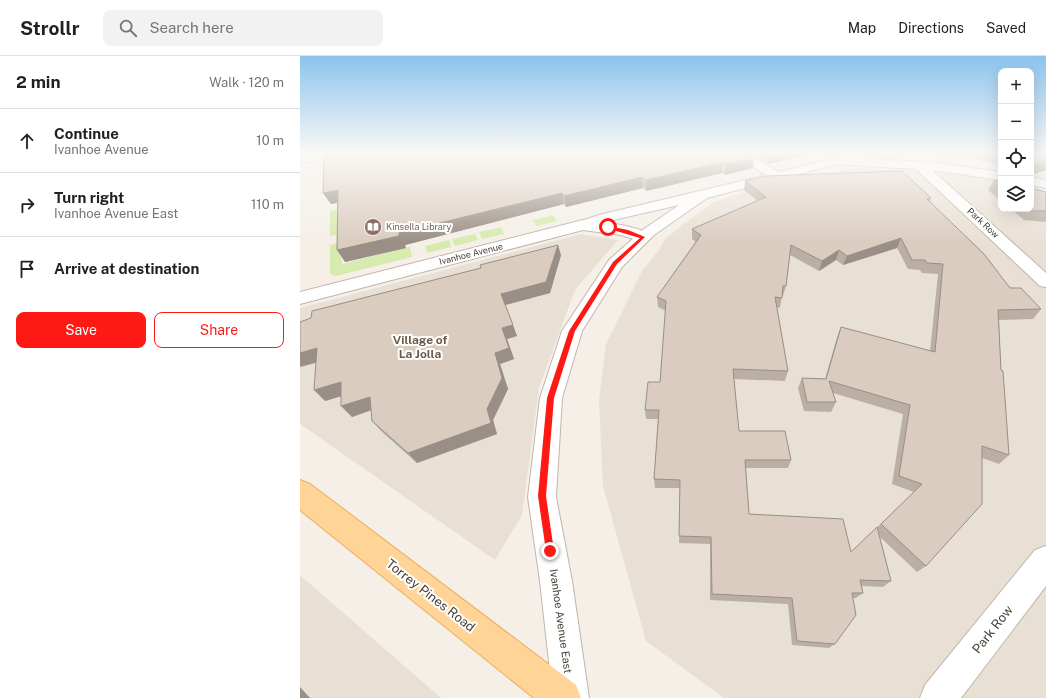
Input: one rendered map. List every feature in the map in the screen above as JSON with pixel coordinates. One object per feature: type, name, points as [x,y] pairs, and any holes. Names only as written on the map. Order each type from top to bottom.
[{"type":"main road","name":"Torrey Pines Road","points":[[300,493],[563,698]]},
{"type":"street","points":[[583,225],[604,218],[753,182]]},
{"type":"street","name":"Park Row","points":[[937,182],[1046,282]]},
{"type":"street","points":[[1036,182],[1046,184]]},
{"type":"street","name":"Ivanhoe Avenue East","points":[[571,698],[556,581],[542,496],[551,398],[572,331],[615,264],[643,237],[702,195]]},
{"type":"street","name":"Ivanhoe Avenue","points":[[300,298],[583,225],[608,227],[627,231],[643,237]]},
{"type":"street","name":"Park Row","points":[[938,698],[1046,561]]},
{"type":"shaded area","points":[[782,182],[998,182],[998,212],[1034,212],[1034,189],[1046,191],[1046,698],[724,698],[646,641],[603,486],[599,400],[606,344],[642,271],[659,250],[666,238],[714,202],[756,188]]},
{"type":"shaded area","points":[[581,234],[618,240],[575,290],[539,388],[522,515],[495,560],[300,424],[300,308]]},
{"type":"shaded area","points":[[300,575],[441,698],[300,698]]},
{"type":"green space","points":[[347,207],[341,234],[330,236],[330,211]]},
{"type":"green space","points":[[553,215],[557,221],[537,226],[533,220]]},
{"type":"green space","points":[[501,227],[504,234],[482,239],[479,232]]},
{"type":"green space","points":[[475,234],[478,240],[455,246],[452,239]]},
{"type":"green space","points":[[449,240],[451,247],[427,253],[425,246]]},
{"type":"green space","points":[[341,242],[342,264],[410,247],[412,257],[336,276],[330,274],[330,245]]},
{"type":"building","points":[[323,182],[622,182],[564,196],[562,193],[399,233],[399,236],[337,250],[338,190],[323,193]]},
{"type":"building","points":[[746,182],[914,182],[931,198],[927,199],[984,254],[1010,288],[1021,288],[1041,309],[998,310],[1001,370],[1003,371],[1009,455],[982,446],[982,504],[926,566],[881,524],[922,484],[899,476],[910,405],[829,381],[836,402],[807,402],[802,378],[826,379],[841,327],[935,352],[943,264],[927,263],[925,260],[912,260],[901,238],[847,256],[839,250],[822,261],[791,245],[786,286],[783,286],[782,298],[775,297],[788,371],[733,369],[739,431],[785,431],[791,460],[745,460],[749,514],[843,519],[851,552],[877,527],[891,581],[860,580],[863,593],[852,593],[856,615],[835,644],[797,641],[792,598],[712,594],[711,537],[679,536],[680,480],[654,479],[659,410],[645,410],[648,382],[660,382],[666,301],[657,297],[701,235],[692,229],[766,197]]},
{"type":"building","points":[[1034,189],[1046,192],[1046,211],[1034,211]]},
{"type":"building","points":[[558,245],[546,282],[501,294],[513,325],[502,328],[509,348],[495,353],[502,378],[487,409],[491,423],[408,453],[372,421],[370,397],[341,406],[341,382],[314,390],[317,348],[300,353],[300,322],[311,318],[312,311],[481,268],[480,265]]},
{"type":"place","name":"Kinsella Library","points":[[373,227]]},
{"type":"district","name":"Village of La Jolla","points":[[420,347]]},
{"type":"route","points":[[550,551],[542,496],[551,398],[572,331],[615,264],[643,237],[627,231],[608,227]]}]
